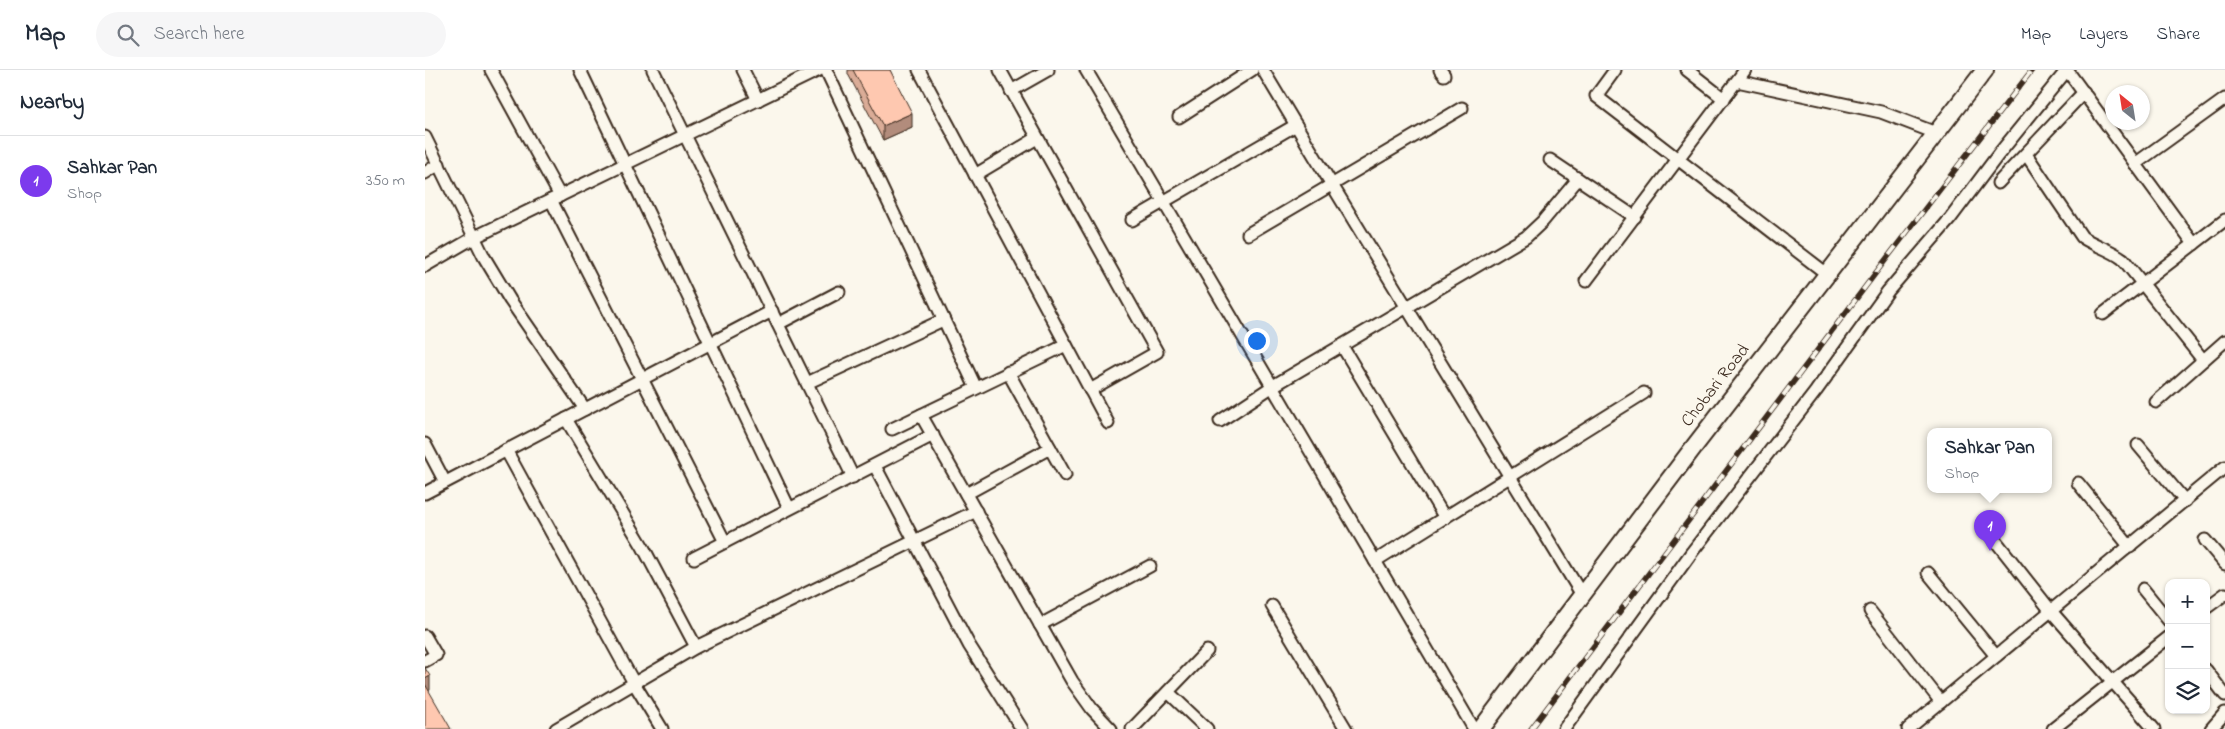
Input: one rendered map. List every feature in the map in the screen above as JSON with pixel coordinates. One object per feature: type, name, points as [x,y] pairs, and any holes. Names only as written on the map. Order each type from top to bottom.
[{"type":"street","points":[[491,70],[725,542]]},
{"type":"street","points":[[580,70],[789,508]]},
{"type":"street","points":[[653,70],[853,477]]},
{"type":"street","points":[[743,70],[758,100]]},
{"type":"street","points":[[425,266],[475,237],[819,70]]},
{"type":"street","points":[[826,70],[976,388]]},
{"type":"street","points":[[919,70],[1108,423]]},
{"type":"street","points":[[1000,70],[1157,352],[1090,390]]},
{"type":"street","points":[[1011,91],[1048,70]]},
{"type":"street","points":[[1086,70],[1474,729]]},
{"type":"street","points":[[1179,118],[1252,70]]},
{"type":"street","points":[[1263,70],[1582,595]]},
{"type":"street","points":[[1615,70],[1596,96],[1827,274]]},
{"type":"street","points":[[1687,70],[1724,99]]},
{"type":"street","points":[[1586,281],[1745,70]]},
{"type":"street","name":"Chobari Road","points":[[1481,729],[1827,274],[1985,70]]},
{"type":"street","points":[[1564,729],[1692,552],[1816,391],[1888,291],[1950,219],[1998,155],[2067,70],[2194,244]]},
{"type":"street","points":[[1737,81],[1881,112],[1936,133]]},
{"type":"street","points":[[1998,183],[2084,92]]},
{"type":"street","points":[[2135,164],[2225,99]]},
{"type":"street","points":[[1248,234],[1462,108]]},
{"type":"street","points":[[1132,220],[1296,125]]},
{"type":"street","points":[[425,137],[475,237],[510,300],[585,409]]},
{"type":"street","points":[[975,175],[1037,138]]},
{"type":"street","points":[[2026,154],[2082,237],[2093,244],[2114,252],[2123,259],[2203,360]]},
{"type":"street","points":[[1550,160],[1635,217]]},
{"type":"street","points":[[425,173],[439,164]]},
{"type":"street","points":[[1220,421],[1273,386],[1526,237],[1543,221],[1578,178]]},
{"type":"street","points":[[2103,314],[2225,220]]},
{"type":"street","points":[[779,324],[839,292]]},
{"type":"street","points":[[425,493],[772,311]]},
{"type":"street","points":[[807,383],[943,320]]},
{"type":"street","points":[[2155,402],[2225,341]]},
{"type":"street","points":[[892,429],[1065,345]]},
{"type":"street","points":[[1342,346],[1445,518]]},
{"type":"street","points":[[1008,372],[1065,475]]},
{"type":"street","points":[[1375,561],[1644,393]]},
{"type":"street","points":[[921,414],[1072,681],[1092,710],[1111,729]]},
{"type":"street","points":[[566,419],[643,547],[695,647]]},
{"type":"street","points":[[694,558],[933,435]]},
{"type":"street","points":[[425,444],[445,482]]},
{"type":"street","points":[[2138,445],[2185,501]]},
{"type":"street","points":[[967,494],[1051,448]]},
{"type":"street","points":[[505,450],[634,683],[662,729]]},
{"type":"street","points":[[875,466],[916,540],[969,645],[1022,729]]},
{"type":"street","points":[[1913,728],[1941,702],[2225,467]]},
{"type":"street","points":[[2078,483],[2129,546]]},
{"type":"street","points":[[556,729],[695,647],[976,511]]},
{"type":"street","points":[[1991,535],[2051,611],[2154,729]]},
{"type":"street","points":[[2205,540],[2225,564]]},
{"type":"street","points":[[1040,625],[1150,566]]},
{"type":"street","points":[[1928,573],[1996,656]]},
{"type":"street","points":[[2143,589],[2165,616]]},
{"type":"street","points":[[2210,605],[2225,594]]},
{"type":"street","points":[[1272,606],[1347,729]]},
{"type":"street","points":[[1870,610],[1941,702]]},
{"type":"street","points":[[425,636],[436,655],[425,661]]},
{"type":"street","points":[[2053,729],[2165,640]]},
{"type":"street","points":[[1133,729],[1207,651]]},
{"type":"street","points":[[2210,675],[2225,695]]},
{"type":"street","points":[[1168,692],[1207,729]]},
{"type":"street","points":[[2211,729],[2225,713]]},
{"type":"street","points":[[574,718],[581,729]]},
{"type":"building","points":[[853,70],[890,70],[912,113],[883,126]]},
{"type":"building","points":[[425,668],[430,676],[425,679]]},
{"type":"building","points":[[425,684],[451,729],[425,729]]},
{"type":"railway","points":[[1531,729],[1887,258],[2032,70]]},
{"type":"place","name":"Sahkar Pan","points":[[1990,551]]}]
